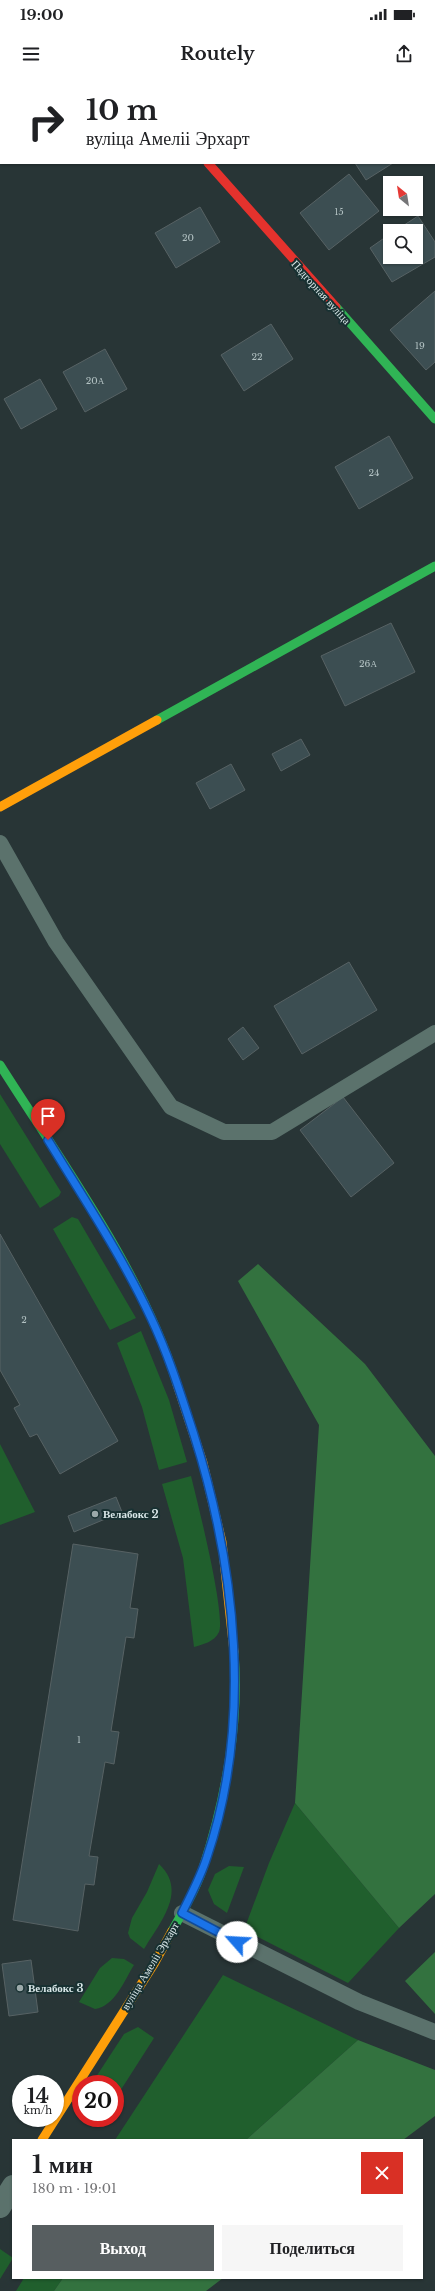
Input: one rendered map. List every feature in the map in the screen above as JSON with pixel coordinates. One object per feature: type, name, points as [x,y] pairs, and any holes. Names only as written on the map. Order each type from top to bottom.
[{"type":"street","name":"Падгорная вуліца","points":[[209,164],[435,419]]},
{"type":"street","points":[[0,807],[435,566]]},
{"type":"street","name":"вуліца Амеліі Эрхарт","points":[[0,1065],[111,1241],[152,1319],[177,1381],[203,1463],[222,1542],[230,1594],[236,1677],[232,1736],[222,1796],[209,1850],[182,1913],[154,1964],[43,2139]]},
{"type":"street","points":[[0,2206],[12,2188]]},
{"type":"lane","points":[[0,843],[56,942],[171,1107],[224,1132],[272,1132],[435,1033]]},
{"type":"lane","points":[[182,1913],[359,2002],[435,2032]]},
{"type":"green space","points":[[0,1094],[61,1192],[59,1196],[40,1208],[0,1144]]},
{"type":"green space","points":[[72,1217],[78,1219],[136,1318],[110,1330],[53,1229]]},
{"type":"green space","points":[[258,1264],[365,1364],[435,1456],[435,1894],[399,1928],[295,1803],[319,1425],[238,1281]]},
{"type":"green space","points":[[141,1331],[169,1400],[187,1462],[159,1470],[142,1407],[117,1343]]},
{"type":"green space","points":[[0,1444],[35,1512],[0,1525]]},
{"type":"green space","points":[[191,1476],[215,1581],[220,1621],[219,1632],[214,1638],[194,1647],[183,1558],[162,1484]]},
{"type":"green space","points":[[295,1803],[399,1928],[348,1983],[244,1930],[269,1863]]},
{"type":"green space","points":[[159,1864],[167,1874],[171,1885],[171,1896],[163,1917],[144,1949],[130,1938],[128,1933],[132,1918],[147,1892]]},
{"type":"green space","points":[[229,1866],[244,1867],[227,1913],[214,1904],[208,1890],[215,1874]]},
{"type":"green space","points":[[435,1952],[435,2014],[405,1981]]},
{"type":"green space","points":[[112,1958],[124,1959],[134,1965],[118,1992],[108,2003],[95,2009],[79,2002],[100,1968]]},
{"type":"green space","points":[[223,1975],[358,2040],[247,2139],[116,2139]]},
{"type":"green space","points":[[138,2027],[154,2038],[124,2085],[124,2075],[97,2075],[124,2034]]},
{"type":"green space","points":[[358,2040],[435,2070],[435,2116],[404,2139],[247,2139]]},
{"type":"green space","points":[[0,2249],[12,2257],[12,2260],[0,2279]]},
{"type":"green space","points":[[23,2279],[62,2279],[54,2291],[16,2291]]},
{"type":"green space","points":[[62,2279],[222,2279],[206,2291],[54,2291]]},
{"type":"building","points":[[356,164],[391,164],[366,180]]},
{"type":"building","points":[[349,174],[379,211],[329,250],[300,213]]},
{"type":"building","points":[[200,207],[220,242],[176,268],[155,233]]},
{"type":"building","points":[[418,216],[435,242],[435,257],[423,264],[423,224],[406,224]]},
{"type":"building","points":[[383,239],[383,264],[423,264],[392,282],[370,248]]},
{"type":"building","points":[[435,291],[435,362],[426,370],[390,330]]},
{"type":"building","points":[[271,324],[293,359],[244,391],[221,355]]},
{"type":"building","points":[[105,349],[127,389],[85,412],[63,372]]},
{"type":"building","points":[[40,379],[57,409],[21,429],[4,399]]},
{"type":"building","points":[[389,436],[413,478],[359,509],[335,467]]},
{"type":"building","points":[[391,623],[415,672],[345,706],[321,656]]},
{"type":"building","points":[[301,739],[310,755],[281,771],[272,754]]},
{"type":"building","points":[[231,764],[245,790],[210,809],[196,783]]},
{"type":"building","points":[[349,962],[377,1010],[302,1054],[274,1006]]},
{"type":"building","points":[[243,1027],[259,1048],[243,1060],[228,1039]]},
{"type":"building","points":[[343,1097],[394,1163],[351,1197],[300,1130]]},
{"type":"building","points":[[0,1234],[118,1441],[60,1474],[37,1434],[30,1437],[14,1408],[20,1405],[0,1370]]},
{"type":"building","name":"Велабокс 2","points":[[116,1497],[122,1512],[74,1532],[68,1516]]},
{"type":"building","points":[[73,1544],[138,1554],[130,1608],[138,1609],[134,1638],[126,1637],[111,1731],[119,1732],[114,1764],[105,1762],[89,1856],[98,1857],[94,1885],[85,1884],[78,1931],[13,1920]]},
{"type":"building","name":"Велабокс 3","points":[[31,1960],[38,2012],[9,2016],[2,1964]]},
{"type":"traffic: fast","points":[[336,307],[435,419]]},
{"type":"traffic: fast","points":[[157,720],[435,566]]},
{"type":"traffic: fast","points":[[0,1065],[75,1180],[122,1260],[143,1300],[162,1342],[177,1384]]},
{"type":"traffic: fast","points":[[172,1931],[197,1884],[211,1843],[218,1816],[233,1734],[235,1706],[234,1652]]},
{"type":"traffic: slow","points":[[0,807],[157,720]]},
{"type":"traffic: slow","points":[[177,1384],[203,1463],[222,1542],[234,1652]]},
{"type":"traffic: slow","points":[[43,2139],[154,1964],[172,1931]]},
{"type":"traffic: jam","points":[[209,164],[336,307]]},
{"type":"place","name":"Велабокс 2","points":[[95,1514]]},
{"type":"place","name":"Велабокс 3","points":[[20,1988]]},
{"type":"route","points":[[48,1140],[111,1241],[152,1319],[172,1367],[203,1463],[222,1542],[230,1594],[236,1677],[232,1736],[222,1796],[208,1856],[182,1913],[223,1936],[237,1942]]}]
